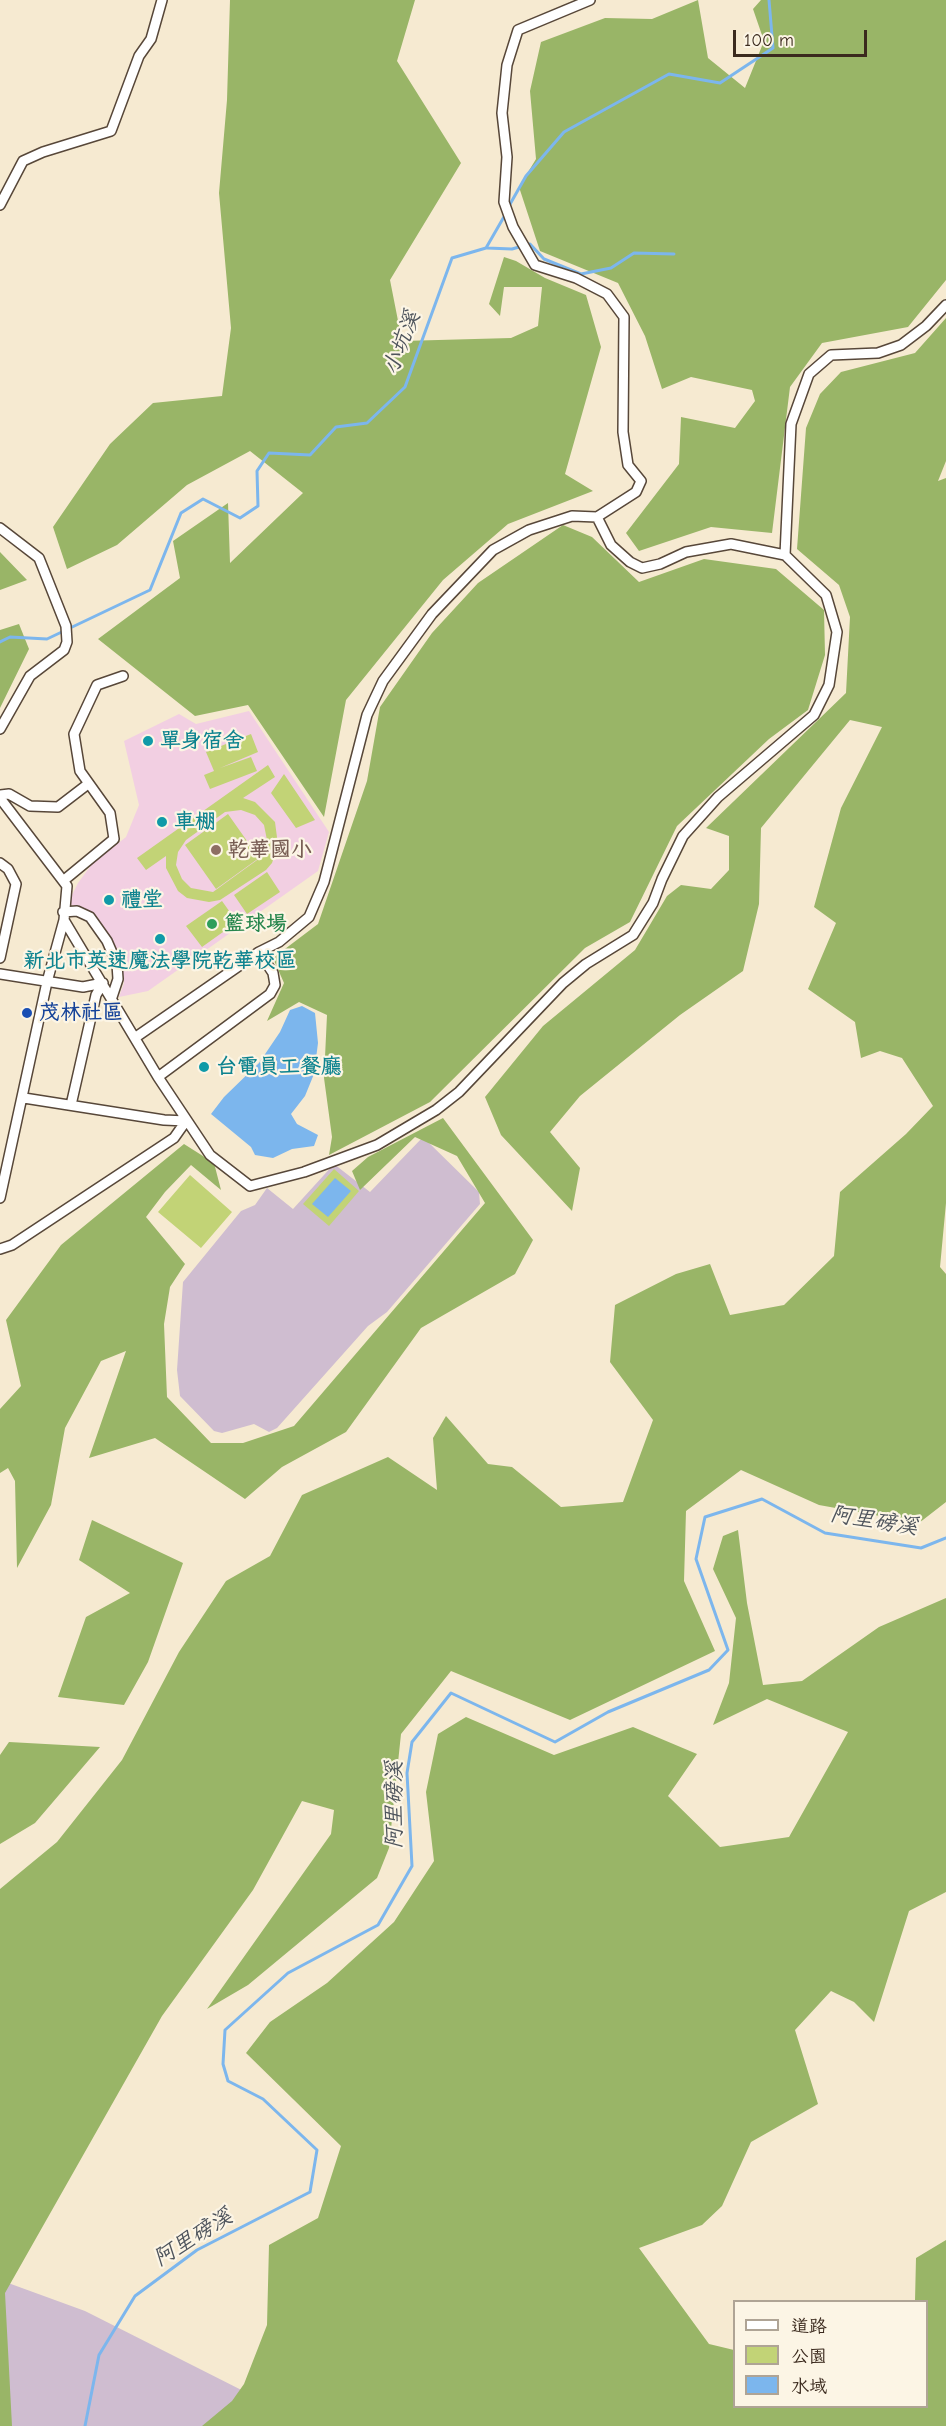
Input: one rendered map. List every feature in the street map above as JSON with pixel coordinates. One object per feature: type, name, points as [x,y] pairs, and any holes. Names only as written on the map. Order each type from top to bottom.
[{"type":"street","points":[[0,205],[23,162],[43,152],[111,131],[139,56],[152,39],[162,0]]},
{"type":"street","points":[[136,1037],[259,952],[279,942],[309,917],[324,882],[367,715],[383,681],[432,614],[493,550],[528,530],[572,516],[597,517],[636,492],[641,481],[628,465],[623,432],[624,317],[607,294],[576,278],[535,265],[513,227],[504,202],[507,157],[502,113],[507,65],[518,30],[590,0]]},
{"type":"street","points":[[785,555],[791,424],[809,374],[831,355],[878,353],[901,345],[926,326],[946,305]]},
{"type":"street","points":[[64,916],[186,1121],[210,1155],[250,1186],[304,1172],[377,1145],[436,1110],[459,1092],[563,983],[586,964],[633,934],[653,903],[683,836],[718,797],[814,715],[829,685],[837,632],[826,595],[785,555],[730,544],[686,552],[660,564],[642,568],[630,562],[611,545],[597,517]]},
{"type":"street","points":[[0,528],[39,558],[66,631],[64,650],[30,676],[0,729]]},
{"type":"street","points":[[63,881],[114,839],[110,813],[80,771],[74,734],[98,685],[123,676]]},
{"type":"street","points":[[0,1198],[24,1098],[47,982],[64,916],[66,886],[0,796],[9,794],[30,806],[58,807],[88,784]]},
{"type":"street","points":[[0,863],[8,869],[16,884],[0,958]]},
{"type":"street","points":[[64,916],[77,911],[90,917],[107,941],[117,964],[118,979],[112,998]]},
{"type":"street","points":[[158,1077],[270,994],[275,985],[273,973],[259,952]]},
{"type":"street","points":[[0,974],[83,987],[103,983]]},
{"type":"street","points":[[71,1105],[96,995],[103,983]]},
{"type":"street","points":[[24,1098],[164,1120],[186,1121]]},
{"type":"street","points":[[0,1249],[12,1245],[174,1138],[186,1121]]},
{"type":"shaded area","name":"乾華國小","points":[[249,711],[329,832],[318,871],[148,991],[119,997],[124,983],[121,961],[111,940],[92,915],[68,903],[78,883],[92,864],[126,837],[139,805],[124,741],[179,714],[196,724]]},
{"type":"shaded area","points":[[423,1137],[479,1192],[480,1204],[387,1312],[368,1326],[277,1428],[269,1432],[254,1424],[222,1433],[214,1431],[180,1396],[177,1370],[183,1282],[241,1211],[255,1205],[267,1188],[293,1209],[334,1164],[370,1192]]},
{"type":"shaded area","points":[[0,2280],[85,2311],[283,2411],[289,2426],[0,2426]]},
{"type":"green space","points":[[230,0],[415,0],[397,61],[461,163],[390,280],[402,341],[511,338],[538,326],[542,287],[504,287],[500,316],[489,304],[504,257],[516,261],[545,278],[586,295],[601,347],[565,474],[593,491],[508,524],[443,580],[346,700],[324,817],[248,705],[195,716],[98,639],[180,578],[173,541],[228,503],[230,563],[303,493],[250,451],[187,485],[117,545],[67,569],[53,527],[110,444],[153,403],[222,396],[231,328],[219,193],[227,100]]},
{"type":"green space","points":[[698,0],[708,58],[745,88],[764,41],[753,9],[761,0],[946,0],[946,280],[908,327],[822,343],[790,387],[772,533],[711,527],[639,551],[626,533],[679,464],[681,417],[735,428],[755,401],[752,390],[691,377],[662,389],[645,336],[618,283],[540,251],[519,187],[536,159],[530,91],[541,42],[605,18],[652,19]]},
{"type":"green space","points":[[946,318],[946,461],[938,481],[946,478],[946,1203],[940,1267],[946,1274],[946,1502],[919,1523],[819,1505],[741,1470],[686,1511],[684,1581],[715,1651],[570,1720],[451,1671],[401,1734],[389,1848],[377,1878],[248,1985],[207,2009],[331,1834],[334,1810],[302,1801],[253,1890],[162,2016],[5,2293],[12,2426],[0,2426],[0,1889],[57,1842],[122,1760],[179,1652],[226,1581],[270,1556],[302,1495],[388,1457],[437,1490],[433,1438],[446,1416],[488,1464],[512,1467],[561,1507],[623,1502],[653,1420],[610,1362],[615,1305],[676,1274],[710,1264],[730,1315],[784,1305],[834,1256],[840,1192],[906,1134],[933,1106],[902,1058],[880,1051],[861,1058],[855,1022],[808,989],[836,923],[814,907],[841,808],[882,727],[850,720],[761,828],[759,904],[743,971],[680,1015],[580,1096],[550,1132],[580,1168],[572,1211],[501,1135],[485,1097],[543,1026],[635,950],[667,896],[681,885],[711,889],[729,870],[729,836],[706,828],[846,693],[850,617],[839,585],[797,549],[806,428],[820,394],[841,372],[915,353]]},
{"type":"green space","points":[[563,525],[592,537],[639,582],[704,559],[776,569],[824,610],[825,655],[808,710],[769,739],[677,826],[630,922],[585,948],[430,1102],[329,1155],[332,1137],[324,1078],[327,1015],[299,1002],[267,1021],[284,983],[273,958],[318,924],[367,781],[380,707],[432,633],[478,583]]},
{"type":"green space","points":[[0,552],[27,580],[0,590]]},
{"type":"green space","points":[[19,624],[29,649],[0,708],[0,630]]},
{"type":"green space","points":[[251,734],[258,752],[220,768],[251,757],[257,771],[210,789],[204,775],[214,771],[206,752]]},
{"type":"green space","points":[[268,765],[275,777],[243,798],[255,802],[275,822],[278,845],[272,863],[266,870],[220,900],[209,902],[187,898],[178,891],[166,868],[166,856],[146,870],[137,858]],"holes":[[[241,810],[255,815],[264,825],[268,845],[264,855],[213,892],[191,888],[182,879],[176,865],[178,852],[186,840],[225,812]]]},
{"type":"green space","points":[[284,774],[315,820],[296,828],[271,793]]},
{"type":"green space","points":[[228,814],[259,858],[216,889],[185,845]]},
{"type":"green space","name":"籃球場","points":[[267,872],[280,892],[247,914],[234,895]]},
{"type":"green space","name":"籃球場","points":[[222,901],[237,922],[202,947],[186,926]]},
{"type":"green space","points":[[443,1118],[533,1240],[515,1274],[421,1328],[346,1432],[282,1467],[245,1499],[155,1438],[89,1458],[126,1351],[101,1361],[65,1428],[51,1505],[17,1568],[15,1481],[8,1468],[0,1473],[0,1409],[21,1386],[6,1320],[61,1245],[184,1144],[214,1163],[221,1190],[191,1165],[165,1192],[146,1217],[185,1264],[170,1287],[164,1324],[167,1397],[211,1443],[243,1443],[294,1426],[485,1203],[457,1156],[415,1137],[360,1190],[352,1171],[368,1157]]},
{"type":"green space","points":[[334,1169],[359,1191],[329,1226],[303,1204]]},
{"type":"green space","points":[[190,1175],[232,1212],[201,1248],[158,1212]]},
{"type":"green space","points":[[92,1520],[183,1563],[148,1662],[124,1705],[58,1697],[86,1617],[130,1593],[79,1560]]},
{"type":"green space","points":[[738,1530],[747,1603],[763,1685],[802,1681],[879,1627],[946,1598],[946,1892],[909,1911],[874,2022],[854,2002],[831,1991],[795,2030],[818,2104],[751,2142],[722,2206],[702,2225],[639,2248],[709,2344],[733,2350],[733,2408],[928,2408],[928,2300],[915,2300],[916,2258],[946,2240],[946,2426],[202,2426],[232,2401],[244,2384],[267,2325],[269,2245],[318,2218],[341,2146],[246,2053],[270,2022],[327,1983],[394,1922],[434,1861],[426,1792],[438,1734],[466,1717],[554,1755],[633,1727],[697,1754],[668,1796],[720,1847],[789,1837],[848,1732],[767,1699],[713,1725],[729,1683],[736,1618],[713,1569],[723,1536]]},
{"type":"green space","points":[[9,1742],[100,1747],[35,1823],[0,1844],[0,1755]]},
{"type":"water","points":[[302,1006],[315,1013],[318,1043],[314,1074],[305,1096],[291,1114],[297,1124],[318,1135],[314,1146],[292,1149],[273,1158],[255,1155],[251,1147],[211,1114],[224,1097],[259,1063],[280,1032],[290,1010]]},
{"type":"water","points":[[335,1178],[351,1191],[328,1217],[312,1204]]},
{"type":"waterway","name":"小坑溪","points":[[509,206],[526,176],[564,132],[669,74],[720,83],[773,48],[769,0]]},
{"type":"waterway","name":"小坑溪","points":[[0,642],[10,637],[47,639],[150,590],[181,513],[203,499],[240,518],[258,506],[257,471],[269,453],[310,455],[336,427],[367,423],[405,387],[452,258],[486,248],[505,215]]},
{"type":"waterway","points":[[487,248],[512,249],[530,244],[544,259],[581,274],[611,268],[634,253],[674,254]]},
{"type":"waterway","name":"阿里磅溪","points":[[85,2426],[99,2355],[135,2296],[197,2250],[310,2192],[317,2150],[263,2099],[228,2081],[223,2064],[225,2030],[288,1973],[378,1925],[412,1866],[407,1773],[412,1742],[451,1693],[555,1742],[608,1712],[709,1670],[728,1650],[696,1559],[705,1517],[762,1499],[825,1533],[921,1548],[946,1538]]},
{"type":"place","name":"單身宿舍","points":[[148,741]]},
{"type":"place","name":"車棚","points":[[162,822]]},
{"type":"place","name":"乾華國小","points":[[216,850]]},
{"type":"place","name":"禮堂","points":[[109,900]]},
{"type":"place","name":"籃球場","points":[[212,924]]},
{"type":"place","name":"新北市英速魔法學院乾華校區","points":[[160,939]]},
{"type":"place","name":"茂林社區","points":[[27,1013]]},
{"type":"place","name":"台電員工餐廳","points":[[204,1067]]}]
